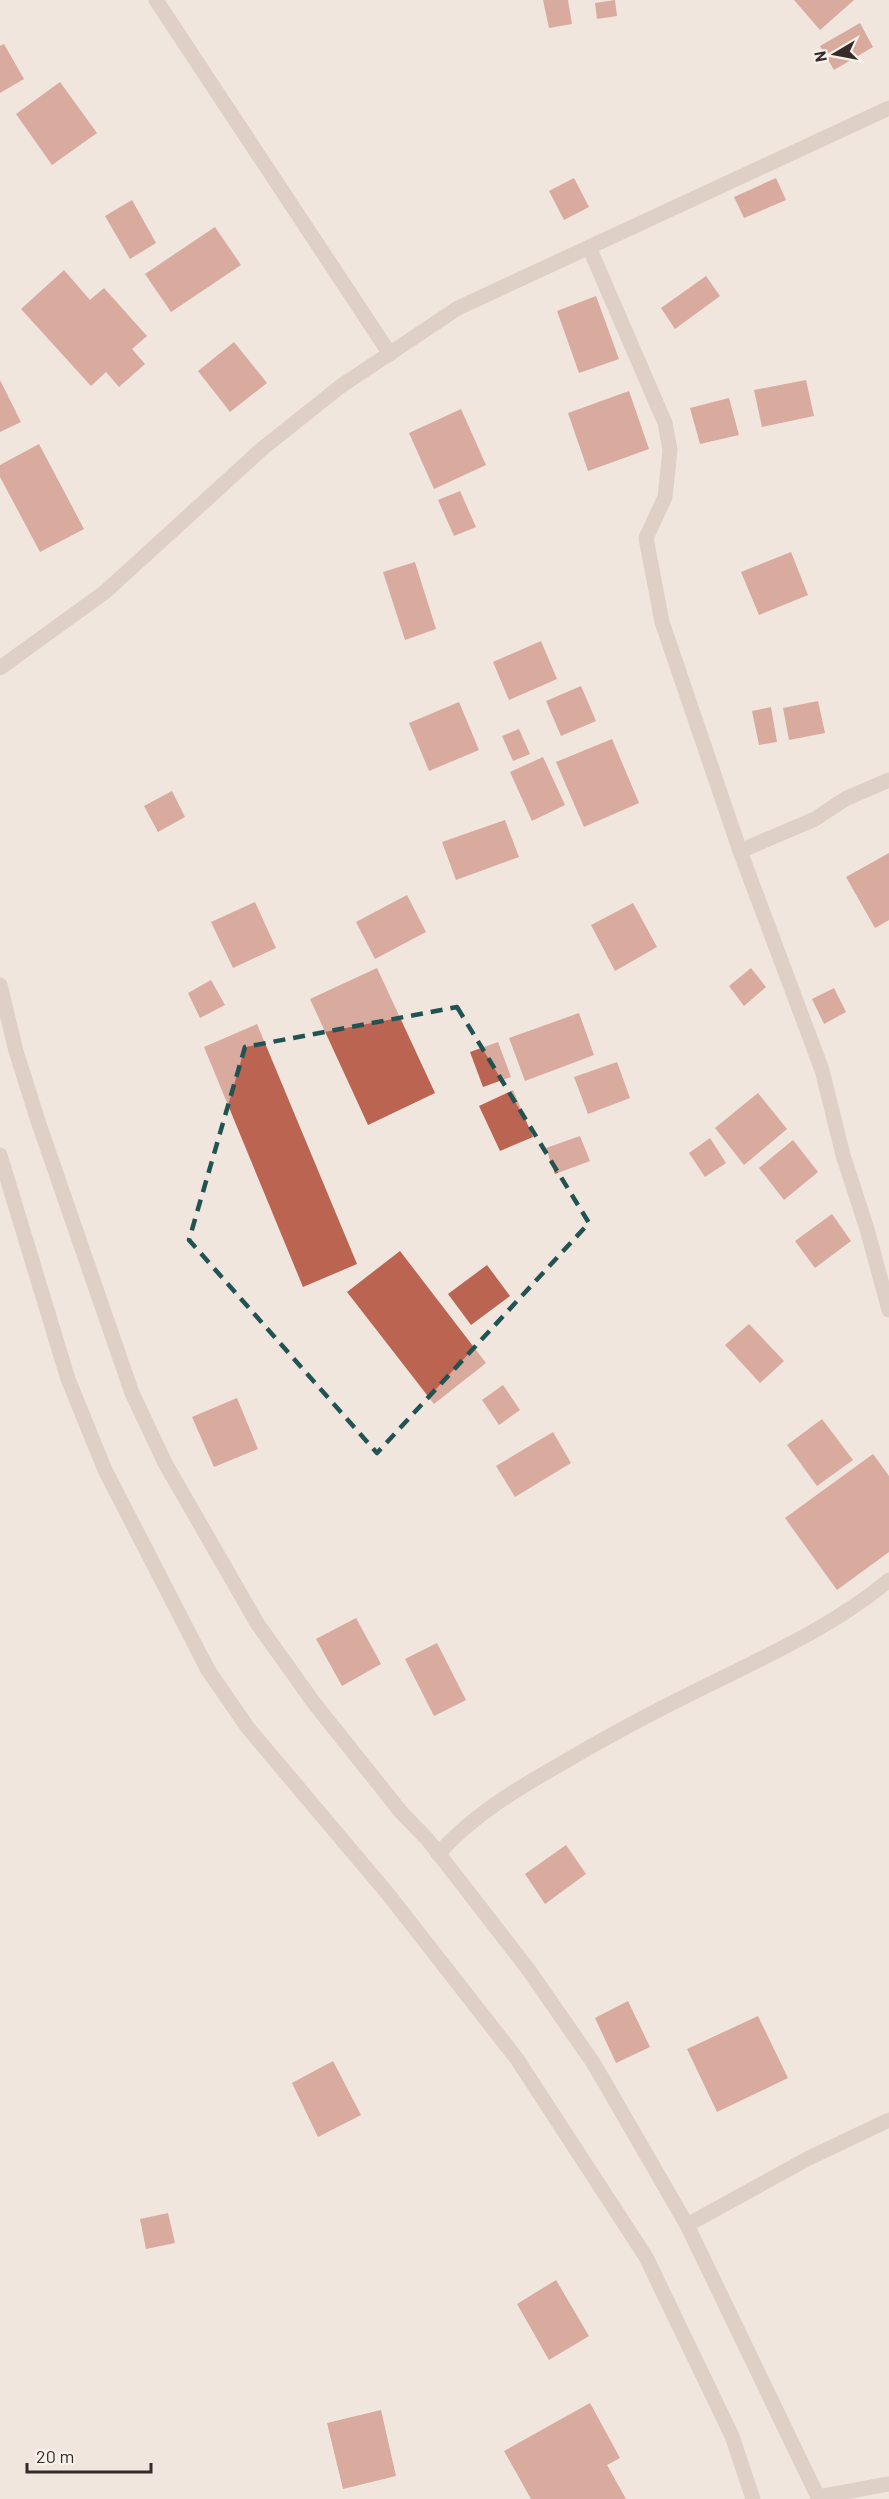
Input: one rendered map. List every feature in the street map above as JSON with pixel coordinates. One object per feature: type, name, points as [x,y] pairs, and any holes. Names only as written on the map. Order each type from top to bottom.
[{"type":"street","points":[[156,0],[390,354]]},
{"type":"street","points":[[0,668],[105,592],[263,448],[341,386],[458,308],[889,108]]},
{"type":"street","points":[[589,247],[665,423],[670,450],[665,497],[646,538],[663,622],[740,851],[822,1070],[843,1155],[867,1229],[889,1310]]},
{"type":"street","points":[[740,851],[815,819],[845,799],[889,780]]},
{"type":"street","points":[[0,985],[16,1051],[38,1121],[132,1393],[165,1463],[257,1623],[314,1703],[401,1812],[438,1854],[528,1969],[594,2064],[687,2225],[819,2498],[889,2484]]},
{"type":"street","points":[[0,1155],[68,1379],[105,1470],[208,1670],[248,1728],[388,1894],[524,2069],[646,2257],[732,2436],[753,2499]]},
{"type":"street","points":[[438,1854],[454,1835],[520,1787],[694,1692],[812,1634],[868,1597],[889,1580]]},
{"type":"street","points":[[687,2225],[809,2158],[889,2120]]},
{"type":"highlighted area","points":[[457,1007],[589,1223],[377,1453],[189,1240],[245,1047]]},
{"type":"building","points":[[543,0],[568,0],[572,24],[549,28]]},
{"type":"building","points":[[615,0],[617,16],[597,19],[595,3]]},
{"type":"building","points":[[794,0],[854,0],[820,30]]},
{"type":"building","points":[[860,23],[873,47],[834,70],[820,46]]},
{"type":"building","points":[[4,44],[24,79],[0,93],[0,46]]},
{"type":"building","points":[[60,82],[97,133],[52,165],[16,114]]},
{"type":"building","points":[[574,178],[589,207],[564,220],[549,191]]},
{"type":"building","points":[[776,178],[786,200],[744,218],[734,197]]},
{"type":"building","points":[[132,200],[156,243],[130,259],[105,216]]},
{"type":"building","points":[[215,227],[241,265],[171,312],[145,274]]},
{"type":"building","points":[[64,270],[90,300],[104,288],[147,336],[132,349],[145,364],[119,387],[106,372],[91,386],[21,309]]},
{"type":"building","points":[[706,276],[720,296],[675,329],[661,308]]},
{"type":"building","points":[[596,296],[619,359],[579,373],[557,311]]},
{"type":"building","points":[[234,342],[267,383],[230,412],[198,371]]},
{"type":"building","points":[[0,380],[21,422],[0,432]]},
{"type":"building","points":[[806,380],[814,416],[762,427],[754,390]]},
{"type":"building","points":[[629,391],[649,449],[588,471],[568,413]]},
{"type":"building","points":[[729,398],[739,435],[700,444],[690,408]]},
{"type":"building","points":[[461,409],[486,465],[434,489],[409,433]]},
{"type":"building","points":[[39,444],[84,529],[40,552],[0,477],[0,465]]},
{"type":"building","points":[[460,491],[476,527],[454,536],[438,500]]},
{"type":"building","points":[[791,552],[808,595],[759,615],[741,572]]},
{"type":"building","points":[[415,562],[436,629],[405,640],[383,572]]},
{"type":"building","points":[[541,641],[557,679],[509,700],[493,662]]},
{"type":"building","points":[[581,686],[596,721],[561,736],[546,701]]},
{"type":"building","points":[[818,701],[825,733],[789,740],[783,708]]},
{"type":"building","points":[[459,702],[479,750],[429,771],[409,723]]},
{"type":"building","points":[[771,707],[777,742],[759,745],[752,711]]},
{"type":"building","points":[[519,729],[530,754],[513,761],[502,736]]},
{"type":"building","points":[[612,739],[639,803],[584,827],[556,762]]},
{"type":"building","points":[[543,757],[565,805],[532,821],[510,772]]},
{"type":"building","points":[[172,791],[185,817],[158,832],[144,806]]},
{"type":"building","points":[[505,820],[519,857],[456,880],[442,842]]},
{"type":"building","points":[[889,853],[889,920],[875,928],[846,877]]},
{"type":"building","points":[[407,895],[426,932],[375,959],[356,922]]},
{"type":"building","points":[[255,902],[276,948],[233,968],[211,922]]},
{"type":"building","points":[[633,903],[657,947],[615,971],[591,925]]},
{"type":"building","points":[[377,968],[435,1093],[368,1125],[310,999]]},
{"type":"building","points":[[751,968],[766,987],[744,1006],[729,986]]},
{"type":"building","points":[[211,980],[225,1005],[200,1018],[188,993]]},
{"type":"building","points":[[834,988],[846,1012],[824,1024],[812,999]]},
{"type":"building","points":[[579,1013],[594,1055],[525,1081],[509,1038]]},
{"type":"building","points":[[257,1024],[357,1264],[303,1287],[204,1047]]},
{"type":"building","points":[[498,1042],[511,1077],[483,1087],[470,1052]]},
{"type":"building","points":[[617,1062],[630,1098],[588,1114],[574,1077]]},
{"type":"building","points":[[513,1090],[533,1137],[500,1151],[479,1106]]},
{"type":"building","points":[[758,1093],[787,1129],[744,1165],[715,1128]]},
{"type":"building","points":[[580,1136],[590,1161],[555,1174],[546,1148]]},
{"type":"building","points":[[710,1138],[726,1163],[705,1177],[689,1153]]},
{"type":"building","points":[[793,1140],[818,1172],[784,1200],[759,1168]]},
{"type":"building","points":[[832,1214],[851,1241],[815,1268],[795,1241]]},
{"type":"building","points":[[400,1251],[486,1363],[434,1404],[347,1292]]},
{"type":"building","points":[[487,1265],[510,1296],[471,1325],[448,1294]]},
{"type":"building","points":[[749,1324],[784,1361],[760,1383],[725,1345]]},
{"type":"building","points":[[503,1385],[520,1410],[499,1425],[482,1400]]},
{"type":"building","points":[[237,1398],[258,1449],[214,1467],[192,1417]]},
{"type":"building","points":[[822,1419],[853,1460],[817,1486],[787,1445]]},
{"type":"building","points":[[553,1432],[571,1463],[515,1497],[496,1466]]},
{"type":"building","points":[[873,1454],[889,1476],[889,1552],[837,1590],[785,1518]]},
{"type":"building","points":[[356,1618],[381,1664],[342,1686],[316,1639]]},
{"type":"building","points":[[437,1643],[466,1700],[434,1716],[405,1659]]},
{"type":"building","points":[[566,1845],[586,1874],[545,1904],[525,1874]]},
{"type":"building","points":[[628,2001],[650,2047],[616,2063],[595,2018]]},
{"type":"building","points":[[758,2016],[788,2078],[717,2112],[687,2049]]},
{"type":"building","points":[[333,2061],[361,2115],[318,2137],[292,2083]]},
{"type":"building","points":[[168,2213],[175,2243],[146,2249],[140,2219]]},
{"type":"building","points":[[556,2280],[589,2336],[549,2360],[517,2304]]},
{"type":"building","points":[[590,2403],[620,2458],[607,2465],[626,2499],[531,2499],[504,2451]]},
{"type":"building","points":[[381,2410],[396,2476],[343,2489],[327,2423]]}]
